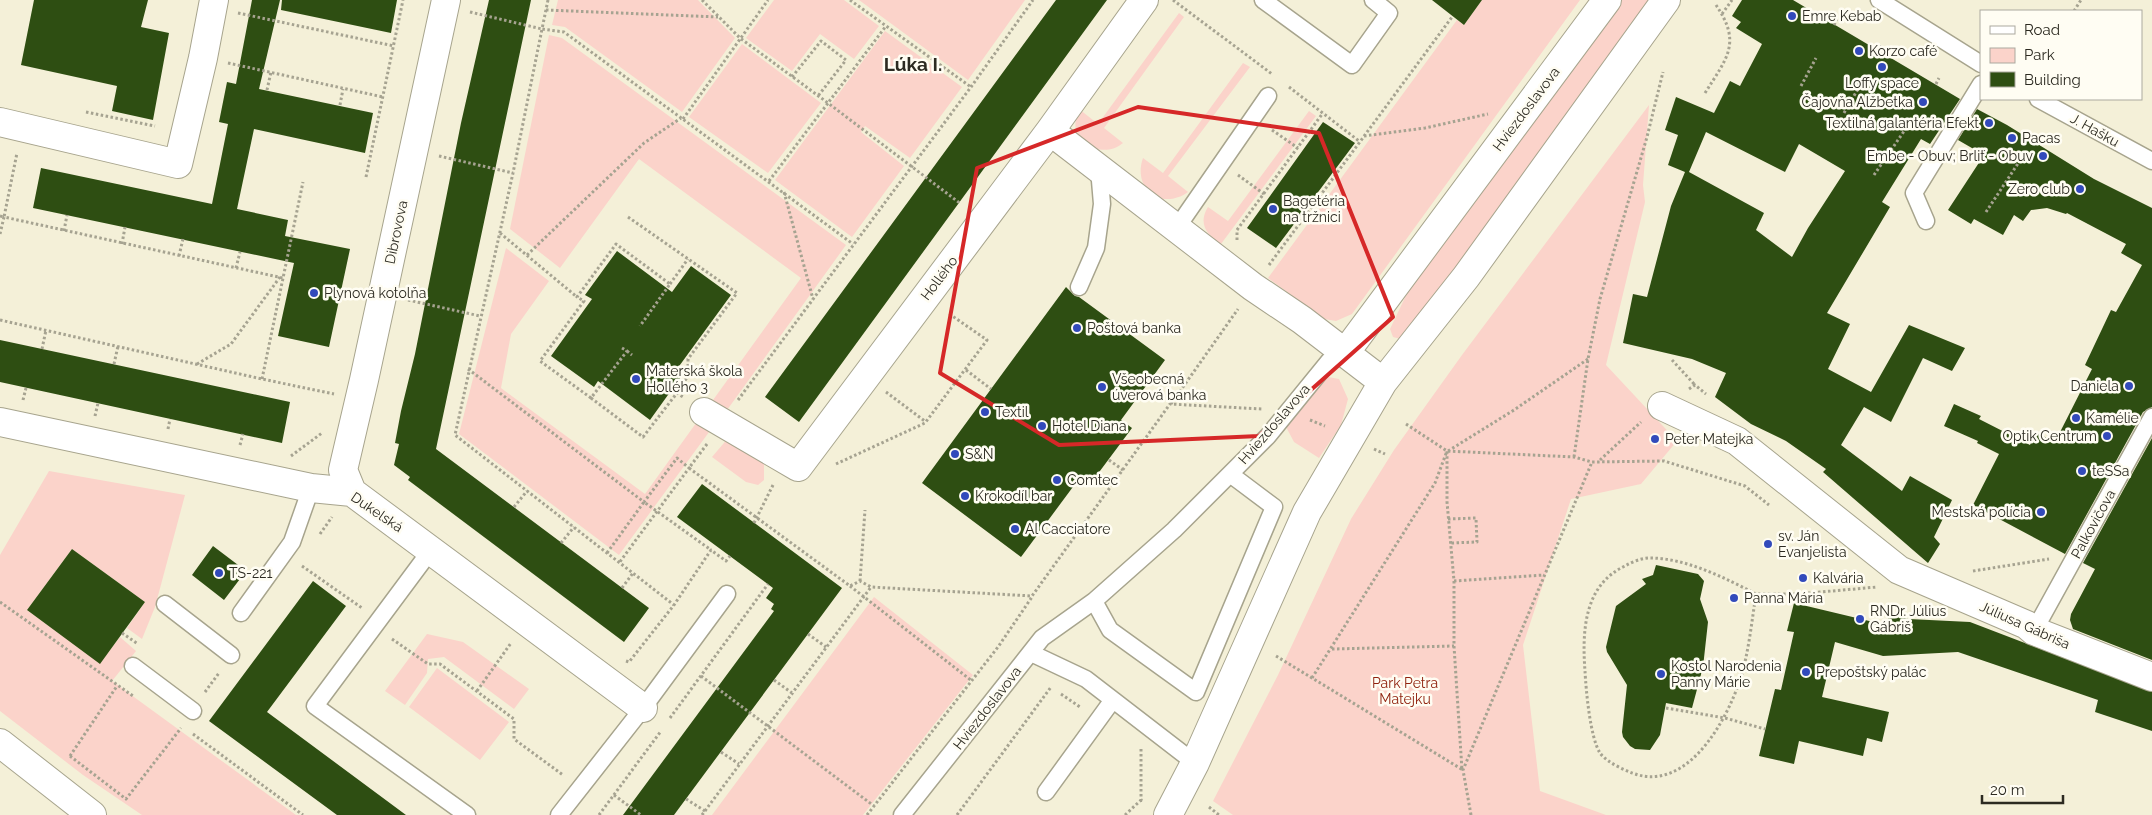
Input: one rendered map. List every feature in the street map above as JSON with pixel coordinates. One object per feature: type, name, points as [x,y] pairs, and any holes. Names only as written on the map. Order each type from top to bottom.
[{"type":"street","name":"Hollého","points":[[713,418],[798,467],[1050,131],[1144,0]]},
{"type":"street","name":"Hviezdoslavova","points":[[1344,353],[1608,0]]},
{"type":"street","points":[[1168,815],[1196,763],[1307,512],[1391,373],[1466,277],[1666,0]]},
{"type":"street","points":[[12,124],[178,164],[214,4]]},
{"type":"street","name":"Dibrovova","points":[[344,502],[343,470],[456,6]]},
{"type":"street","points":[[1050,131],[1176,229],[1253,287],[1302,320],[1344,353],[1391,373]]},
{"type":"street","name":"Júliusa Gábriša","points":[[1662,406],[1737,441],[1899,570],[2027,625],[2034,631],[2152,677]]},
{"type":"street","name":"Dukelská","points":[[0,422],[310,488],[344,502],[431,550],[643,708]]},
{"type":"street","points":[[0,743],[92,815]]},
{"type":"lane","points":[[1275,3],[1352,65],[1389,13],[1373,0]]},
{"type":"lane","points":[[1879,0],[1980,63]]},
{"type":"lane","points":[[1926,221],[1914,193],[1980,86]]},
{"type":"lane","points":[[1176,229],[1268,96]]},
{"type":"lane","name":"J. Hašku","points":[[2040,100],[2152,161]]},
{"type":"lane","points":[[1079,287],[1096,248],[1102,204],[1099,169]]},
{"type":"lane","name":"Hviezdoslavova","points":[[902,815],[1042,638],[1094,601],[1174,530],[1268,436],[1329,361],[1344,353]]},
{"type":"lane","name":"Palkovičova","points":[[2034,631],[2152,416]]},
{"type":"lane","points":[[1094,601],[1110,630],[1196,692],[1274,507],[1230,474]]},
{"type":"lane","points":[[241,614],[292,542],[310,488]]},
{"type":"lane","points":[[431,550],[315,706],[467,815]]},
{"type":"lane","points":[[559,815],[643,708],[727,594]]},
{"type":"lane","points":[[166,604],[231,655]]},
{"type":"lane","points":[[1031,653],[1086,679],[1112,701],[1169,741],[1196,763]]},
{"type":"lane","points":[[133,666],[193,711]]},
{"type":"lane","points":[[1046,792],[1112,701]]},
{"type":"path","points":[[366,177],[403,0]]},
{"type":"path","points":[[548,0],[500,233],[468,369],[455,435],[674,605]]},
{"type":"path","points":[[702,0],[740,38],[982,220]]},
{"type":"path","points":[[527,255],[644,143],[682,118],[768,0]]},
{"type":"path","points":[[850,0],[971,87]]},
{"type":"path","points":[[619,563],[688,468],[713,418],[813,299],[971,87],[1033,0]]},
{"type":"path","points":[[1173,0],[1277,78]]},
{"type":"path","points":[[1722,14],[1732,0]]},
{"type":"path","points":[[214,4],[394,46]]},
{"type":"path","points":[[1705,93],[1724,63],[1731,40],[1726,19],[1716,5]]},
{"type":"path","points":[[456,6],[542,29],[564,32],[770,181],[853,244]]},
{"type":"path","points":[[546,10],[719,17]]},
{"type":"path","points":[[867,815],[998,647],[1032,596],[1253,287],[1452,17]]},
{"type":"path","points":[[1834,25],[1837,19]]},
{"type":"path","points":[[770,181],[886,26]]},
{"type":"path","points":[[792,77],[821,40],[846,60],[818,96]]},
{"type":"path","points":[[1878,52],[1881,44]]},
{"type":"path","points":[[203,58],[383,97]]},
{"type":"path","points":[[1801,86],[1816,58]]},
{"type":"path","points":[[267,90],[271,72]]},
{"type":"path","points":[[1574,457],[1588,359],[1600,299],[1647,137],[1663,72]]},
{"type":"path","points":[[1936,84],[1939,78]]},
{"type":"path","points":[[1844,114],[1862,82]]},
{"type":"path","points":[[1285,84],[1360,141]]},
{"type":"path","points":[[340,106],[343,89]]},
{"type":"path","points":[[1363,136],[1425,128],[1530,104]]},
{"type":"path","points":[[1238,245],[1237,230],[1323,114]]},
{"type":"path","points":[[1253,117],[1298,148]]},
{"type":"path","points":[[0,234],[12,124]]},
{"type":"path","points":[[1874,176],[1909,124]]},
{"type":"path","points":[[2033,141],[2036,134]]},
{"type":"path","points":[[436,155],[513,172]]},
{"type":"path","points":[[1986,212],[2019,162]]},
{"type":"path","points":[[1221,163],[1264,194]]},
{"type":"path","points":[[262,379],[304,182]]},
{"type":"path","points":[[784,192],[813,299]]},
{"type":"path","points":[[64,231],[67,215]]},
{"type":"path","points":[[500,233],[584,302],[540,361],[643,437],[677,393],[688,376],[688,360],[737,293],[628,216]]},
{"type":"path","points":[[2,217],[282,278]]},
{"type":"path","points":[[122,244],[125,227]]},
{"type":"path","points":[[179,256],[183,239]]},
{"type":"path","points":[[578,297],[616,244],[670,284]]},
{"type":"path","points":[[236,268],[240,252]]},
{"type":"path","points":[[640,326],[688,259]]},
{"type":"path","points":[[196,364],[232,344],[282,278]]},
{"type":"path","points":[[835,464],[926,422],[987,340],[925,297]]},
{"type":"path","points":[[405,299],[480,316]]},
{"type":"path","points":[[0,320],[336,394]]},
{"type":"path","points":[[42,349],[46,330]]},
{"type":"path","points":[[114,364],[118,346]]},
{"type":"path","points":[[622,348],[632,355]]},
{"type":"path","points":[[591,398],[627,351]]},
{"type":"path","points":[[1312,678],[1435,483],[1447,452],[1514,410],[1588,359]]},
{"type":"path","points":[[1672,360],[1695,385]]},
{"type":"path","points":[[468,369],[726,562],[730,556]]},
{"type":"path","points":[[966,370],[991,389]]},
{"type":"path","points":[[866,376],[926,422]]},
{"type":"path","points":[[677,393],[713,418]]},
{"type":"path","points":[[1170,404],[1269,409]]},
{"type":"path","points":[[1599,461],[1636,426],[1662,406]]},
{"type":"path","points":[[1303,416],[1329,428]]},
{"type":"path","points":[[1406,424],[1447,452],[1574,457],[1592,462],[1664,461],[1744,486],[1776,510]]},
{"type":"path","points":[[1447,452],[1448,519],[1454,581],[1454,646],[1462,770],[1472,815]]},
{"type":"path","points":[[607,553],[676,458],[850,586],[972,681]]},
{"type":"path","points":[[1109,460],[1123,470]]},
{"type":"path","points":[[1462,770],[1592,462]]},
{"type":"path","points":[[514,507],[526,491]]},
{"type":"path","points":[[315,541],[344,502]]},
{"type":"path","points":[[860,581],[865,510]]},
{"type":"path","points":[[754,523],[758,518]]},
{"type":"path","points":[[1448,519],[1476,518],[1477,542],[1451,543]]},
{"type":"path","points":[[561,543],[574,527]]},
{"type":"path","points":[[792,551],[796,546]]},
{"type":"path","points":[[623,661],[628,662],[674,605],[711,550]]},
{"type":"path","points":[[1756,594],[1741,678],[1725,718],[1705,746],[1688,762],[1669,774],[1653,778],[1637,775],[1617,766],[1600,753],[1593,732],[1586,687],[1583,643],[1591,599],[1606,578],[1617,569],[1647,558],[1698,567],[1718,574],[1756,594],[1798,594],[1876,588],[1899,570]]},
{"type":"path","points":[[1927,582],[1948,574],[2054,558]]},
{"type":"path","points":[[300,564],[368,612]]},
{"type":"path","points":[[622,588],[633,573]]},
{"type":"path","points":[[1454,581],[1544,575]]},
{"type":"path","points":[[860,581],[871,587],[1032,596]]},
{"type":"path","points":[[850,586],[860,581]]},
{"type":"path","points":[[1868,582],[1876,588]]},
{"type":"path","points":[[599,815],[768,584]]},
{"type":"path","points":[[686,799],[703,813],[871,587]]},
{"type":"path","points":[[0,602],[117,686],[66,762]]},
{"type":"path","points":[[477,691],[526,621]]},
{"type":"path","points":[[122,634],[144,649]]},
{"type":"path","points":[[808,634],[826,647]]},
{"type":"path","points":[[390,637],[428,664],[440,664],[514,719],[514,738],[581,788]]},
{"type":"path","points":[[1332,649],[1454,646]]},
{"type":"path","points":[[193,711],[231,655]]},
{"type":"path","points":[[1276,656],[1462,770]]},
{"type":"path","points":[[701,676],[874,806]]},
{"type":"path","points":[[774,680],[792,693]]},
{"type":"path","points":[[957,815],[1051,687]]},
{"type":"path","points":[[1666,708],[1725,718],[1765,729]]},
{"type":"path","points":[[70,756],[126,799],[182,726],[303,815]]},
{"type":"path","points":[[721,752],[739,764]]},
{"type":"path","points":[[614,796],[641,815]]},
{"type":"path","points":[[1125,815],[1141,800]]},
{"type":"path","points":[[1209,807],[1219,815]]},
{"type":"highlighted area","points":[[1138,107],[1319,133],[1393,317],[1259,436],[1059,445],[940,373],[977,168]]},
{"type":"green space","points":[[558,0],[698,0],[735,38],[682,112],[565,27],[552,25]]},
{"type":"green space","points":[[774,0],[844,0],[879,26],[854,59],[820,34],[792,71],[746,38]]},
{"type":"green space","points":[[859,0],[1025,0],[968,80]]},
{"type":"green space","points":[[1482,0],[1580,0],[1352,314],[1336,321],[1324,319],[1268,278],[1457,20],[1464,25]]},
{"type":"green space","points":[[1620,0],[1651,0],[1404,340],[1393,337],[1390,329],[1421,264]]},
{"type":"green space","points":[[1179,13],[1184,17],[1104,128],[1123,143],[1117,147],[1103,150],[1096,149],[1083,142],[1076,129],[1079,109],[1098,124]]},
{"type":"green space","points":[[885,31],[962,87],[910,158],[865,126],[861,132],[904,166],[852,237],[775,180]]},
{"type":"green space","points":[[549,35],[562,38],[846,245],[722,417],[708,407],[801,278],[639,159],[560,268],[510,229]]},
{"type":"green space","points":[[742,44],[821,103],[768,173],[689,117]]},
{"type":"green space","points":[[1243,63],[1250,67],[1168,176],[1188,192],[1168,199],[1159,198],[1152,194],[1142,179],[1143,158],[1163,173]]},
{"type":"green space","name":"Park Petra Matejku","points":[[1649,105],[1643,185],[1645,202],[1606,365],[1677,441],[1641,484],[1571,499],[1523,645],[1540,791],[1606,815],[1233,815],[1213,801],[1278,675],[1351,519],[1394,450],[1462,355]]},
{"type":"green space","points":[[1309,111],[1316,116],[1221,244],[1211,237],[1204,223],[1208,207],[1228,221]]},
{"type":"green space","points":[[506,248],[549,281],[511,334],[501,388],[645,494],[699,419],[712,428],[619,555],[459,434]]},
{"type":"green space","points":[[1323,376],[1339,379],[1348,399],[1341,425],[1319,458],[1294,442],[1285,425]]},
{"type":"green space","points":[[729,437],[755,455],[764,464],[764,480],[758,485],[746,482],[712,457]]},
{"type":"green space","points":[[49,471],[185,495],[155,607],[142,639],[127,628],[145,602],[72,549],[27,610],[100,663],[120,637],[136,651],[112,681],[296,815],[142,815],[83,775],[0,711],[0,555]]},
{"type":"green space","points":[[874,597],[973,675],[863,815],[712,815]]},
{"type":"green space","points":[[427,634],[463,642],[529,689],[514,709],[444,657],[428,659],[427,673],[405,705],[385,691]]},
{"type":"green space","points":[[437,668],[509,722],[480,760],[409,707]]},
{"type":"building","points":[[34,0],[148,0],[141,27],[169,33],[153,120],[112,111],[117,86],[21,65]]},
{"type":"building","points":[[252,0],[280,0],[259,89],[373,113],[365,153],[254,129],[237,209],[288,220],[285,236],[350,249],[329,347],[278,336],[294,263],[33,208],[41,168],[212,204],[228,124],[219,122],[227,82],[236,84]]},
{"type":"building","points":[[282,0],[397,0],[391,33],[281,10]]},
{"type":"building","points":[[489,0],[531,0],[436,449],[649,608],[624,642],[408,480],[410,477],[394,465],[399,444],[395,443],[401,411],[415,354],[461,123]]},
{"type":"building","points":[[1056,0],[1107,0],[799,422],[765,397]]},
{"type":"building","points":[[1432,0],[1482,0],[1464,25]]},
{"type":"building","points":[[1742,0],[1793,0],[1960,99],[1930,144],[1921,139],[1882,202],[1890,207],[1827,313],[1850,324],[1828,369],[1871,392],[1909,325],[1965,348],[1952,371],[1923,358],[1891,422],[1864,407],[1841,445],[1902,491],[1910,476],[1952,500],[1934,537],[1940,544],[1928,563],[1823,472],[1826,469],[1786,441],[1751,424],[1715,397],[1726,373],[1692,359],[1623,343],[1633,294],[1647,297],[1671,206],[1685,172],[1668,165],[1678,135],[1665,130],[1676,97],[1714,113],[1730,81],[1740,86],[1762,44],[1736,28],[1741,22],[1732,16]],"holes":[[[1706,132],[1785,172],[1799,144],[1845,171],[1808,228],[1792,257],[1756,230],[1764,213],[1689,172]]]},
{"type":"building","points":[[1977,109],[2007,125],[2094,179],[2152,208],[2152,407],[2143,412],[2065,554],[1973,505],[1999,454],[1977,443],[1978,441],[1944,426],[1954,404],[1981,416],[1979,419],[2030,445],[2035,432],[2055,442],[2092,369],[2085,365],[2111,310],[2116,312],[2142,265],[2121,253],[2126,244],[2067,213],[2047,208],[2031,210],[2023,221],[2014,215],[2003,235],[1974,219],[1971,224],[1948,210],[1984,155],[1958,140]]},
{"type":"building","points":[[1323,122],[1355,143],[1276,248],[1247,228]]},
{"type":"building","points":[[617,251],[672,292],[691,266],[731,295],[677,369],[683,374],[650,420],[598,381],[594,387],[551,356],[592,299],[585,295]]},
{"type":"building","points":[[1066,287],[1075,296],[1079,297],[1165,360],[1121,420],[1132,428],[1091,483],[1081,476],[1021,557],[922,483]]},
{"type":"building","points":[[0,340],[290,402],[282,443],[0,382]]},
{"type":"building","points":[[2152,438],[2152,660],[2073,629],[2070,620],[2071,614],[2095,569],[2083,563]]},
{"type":"building","points":[[702,484],[842,588],[674,815],[623,815],[774,611],[771,609],[774,604],[766,598],[773,588],[677,517]]},
{"type":"building","name":"TS-221","points":[[213,546],[246,571],[224,600],[192,575]]},
{"type":"building","points":[[72,549],[145,602],[100,664],[27,610]]},
{"type":"building","name":"Kostol Narodenia Panny Márie","points":[[1656,565],[1698,574],[1704,581],[1700,599],[1708,622],[1703,667],[1692,708],[1666,703],[1660,735],[1650,750],[1635,749],[1623,737],[1622,732],[1627,685],[1607,652],[1606,647],[1616,606],[1646,584],[1642,579],[1653,575]]},
{"type":"building","points":[[313,581],[346,606],[267,712],[406,815],[337,815],[209,721]]},
{"type":"building","points":[[1794,603],[1886,625],[1889,615],[1909,619],[1970,622],[2152,692],[2152,731],[2095,712],[2098,700],[1958,652],[1883,656],[1835,642],[1822,697],[1889,712],[1882,742],[1867,738],[1863,756],[1799,741],[1794,764],[1759,756],[1775,689],[1781,690],[1794,632],[1787,631]]},
{"type":"place","name":"Emre Kebab","points":[[1792,16]]},
{"type":"place","name":"Korzo café","points":[[1859,51]]},
{"type":"place","name":"Loffy space","points":[[1882,67]]},
{"type":"place","name":"Čajovňa Alžbetka","points":[[1923,102]]},
{"type":"place","name":"Textilná galantéria Efekt","points":[[1989,123]]},
{"type":"place","name":"Pacas","points":[[2012,138]]},
{"type":"place","name":"Embe - Obuv; Brliť - Obuv","points":[[2043,156]]},
{"type":"place","name":"Zero club","points":[[2080,189]]},
{"type":"place","name":"Bagetéria na tržnici","points":[[1273,209]]},
{"type":"place","name":"Plynová kotolňa","points":[[314,293]]},
{"type":"place","name":"Poštová banka","points":[[1077,328]]},
{"type":"place","name":"Materská škola Hollého 3","points":[[636,379]]},
{"type":"place","name":"Daniela","points":[[2129,386]]},
{"type":"place","name":"Všeobecná úverová banka","points":[[1102,387]]},
{"type":"place","name":"Textil","points":[[985,412]]},
{"type":"place","name":"Kamélie","points":[[2076,418]]},
{"type":"place","name":"Hotel Diana","points":[[1042,426]]},
{"type":"place","name":"Optik Centrum","points":[[2107,436]]},
{"type":"place","name":"Peter Matejka","points":[[1655,439]]},
{"type":"place","name":"S&N","points":[[955,454]]},
{"type":"place","name":"teSSa","points":[[2082,471]]},
{"type":"place","name":"Comtec","points":[[1057,480]]},
{"type":"place","name":"Krokodíl bar","points":[[965,496]]},
{"type":"place","name":"Mestská polícia","points":[[2041,512]]},
{"type":"place","name":"Al Cacciatore","points":[[1015,529]]},
{"type":"place","name":"sv. Ján Evanjelista","points":[[1768,544]]},
{"type":"place","name":"TS-221","points":[[219,573]]},
{"type":"place","name":"Kalvária","points":[[1803,578]]},
{"type":"place","name":"Panna Mária","points":[[1734,598]]},
{"type":"place","name":"RNDr. Július Gábriš","points":[[1860,619]]},
{"type":"place","name":"Prepoštský palác","points":[[1806,672]]},
{"type":"place","name":"Kostol Narodenia Panny Márie","points":[[1661,674]]},
{"type":"district","name":"Lúka I.","points":[[913,64]]}]
